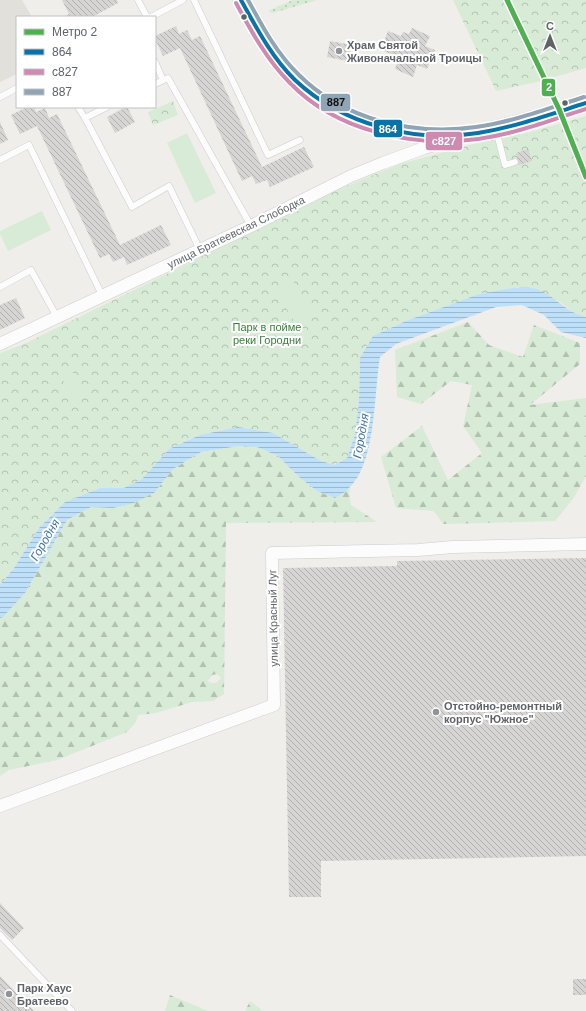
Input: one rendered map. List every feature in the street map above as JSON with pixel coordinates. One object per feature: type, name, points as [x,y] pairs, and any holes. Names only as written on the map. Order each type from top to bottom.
[{"type":"street","points":[[241,0],[261,34],[286,69],[305,88],[338,110],[361,121],[389,130],[406,134],[425,135],[458,135],[478,133],[586,103]]},
{"type":"street","name":"улица Братеевская Слободка","points":[[0,344],[251,226],[351,176],[424,148],[478,133]]},
{"type":"street","name":"улица Красный Луг","points":[[0,806],[274,705],[272,553],[586,544]]},
{"type":"lane","points":[[138,0],[146,16]]},
{"type":"lane","points":[[153,16],[183,0]]},
{"type":"lane","points":[[194,0],[268,155],[300,140]]},
{"type":"lane","points":[[156,64],[163,80]]},
{"type":"lane","points":[[156,84],[168,78],[251,226]]},
{"type":"lane","points":[[0,96],[16,88]]},
{"type":"lane","points":[[79,108],[132,207],[169,186],[200,250]]},
{"type":"lane","points":[[85,118],[105,108]]},
{"type":"lane","points":[[495,129],[505,165],[515,162]]},
{"type":"lane","points":[[0,160],[30,145],[102,295]]},
{"type":"lane","points":[[0,287],[31,270],[57,317]]},
{"type":"lane","points":[[0,935],[72,1011]]},
{"type":"shaded area","points":[[0,0],[22,0],[31,16],[16,16],[16,74],[0,82]]},
{"type":"green space","points":[[293,0],[317,0],[273,13],[268,11]]},
{"type":"green space","points":[[453,0],[586,0],[586,68],[541,81],[496,91]]},
{"type":"green space","points":[[173,101],[178,115],[153,125],[148,112]]},
{"type":"green space","name":"Парк в пойме реки Городни","points":[[586,116],[586,317],[577,315],[557,300],[512,288],[479,294],[406,321],[373,336],[360,358],[359,401],[355,435],[347,458],[335,465],[321,461],[273,433],[238,427],[200,435],[169,449],[142,479],[124,489],[100,488],[65,502],[39,528],[14,568],[0,585],[0,353],[24,344],[344,187],[400,164],[470,145],[530,132]]},
{"type":"green space","points":[[187,133],[216,193],[195,203],[167,143]]},
{"type":"green space","points":[[42,211],[51,230],[8,251],[0,231]]},
{"type":"green space","points":[[293,281],[312,312],[295,323],[276,291]]},
{"type":"green space","points":[[468,322],[489,345],[523,357],[534,325],[580,343],[580,364],[530,405],[586,398],[586,476],[573,499],[555,521],[443,524],[434,511],[396,508],[381,457],[422,426],[448,480],[482,453],[463,426],[472,385],[451,381],[421,404],[397,397],[395,350]]},
{"type":"green space","points":[[69,367],[84,390],[73,397],[59,374]]},
{"type":"green space","points":[[239,446],[257,447],[278,456],[299,477],[317,491],[335,498],[350,488],[349,494],[351,505],[377,522],[226,523],[224,694],[213,701],[192,702],[156,713],[138,715],[136,722],[127,732],[57,760],[9,770],[0,776],[0,618],[25,593],[67,520],[91,507],[113,508],[154,493],[173,469],[201,452]],"holes":[[[217,674],[221,678],[216,683],[211,683],[208,681],[212,675]]]},
{"type":"green space","points":[[170,995],[208,1011],[165,1011]]},
{"type":"green space","points":[[250,1001],[263,1011],[245,1011]]},
{"type":"water","name":"Городня","points":[[512,288],[537,289],[573,312],[586,317],[586,338],[561,332],[544,315],[522,305],[496,307],[396,344],[380,357],[372,426],[365,461],[359,476],[343,493],[335,498],[317,491],[299,477],[278,456],[257,447],[239,446],[201,452],[173,469],[154,493],[134,503],[113,508],[91,507],[67,520],[25,593],[3,617],[0,618],[0,585],[14,568],[39,528],[65,502],[100,488],[124,488],[142,479],[169,449],[200,435],[238,427],[273,433],[321,461],[335,465],[347,458],[355,435],[359,401],[360,358],[373,336],[406,321],[479,294]]},
{"type":"building","points":[[62,0],[117,0],[118,3],[94,16],[65,16],[69,14]]},
{"type":"building","points":[[176,26],[179,34],[187,30],[192,40],[200,36],[262,167],[304,147],[314,167],[270,187],[267,180],[256,184],[252,176],[242,181],[180,48],[163,56],[156,41],[156,36]]},
{"type":"building","points":[[412,28],[430,36],[425,46],[435,50],[427,69],[417,65],[413,77],[395,69],[397,63],[391,61],[394,55],[381,50],[388,31],[401,36],[403,32],[409,34]]},
{"type":"building","name":"Храм Святой Живоначальной Троицы","points":[[330,41],[351,45],[348,61],[327,57]]},
{"type":"building","points":[[25,108],[34,108],[36,112],[45,108],[49,118],[57,114],[120,245],[161,225],[171,245],[127,265],[124,257],[113,262],[109,254],[100,258],[37,126],[20,134],[11,115]]},
{"type":"building","points":[[124,108],[128,108],[135,122],[115,133],[107,117]]},
{"type":"building","points":[[0,122],[8,140],[0,144]]},
{"type":"building","points":[[528,149],[532,161],[519,165],[516,153]]},
{"type":"building","points":[[16,298],[25,318],[0,330],[0,305]]},
{"type":"building","name":"Отстойно-ремонтный корпус \"Южное\"","points":[[586,558],[586,856],[321,861],[321,897],[289,897],[283,568],[397,566],[397,561]]},
{"type":"building","points":[[0,903],[24,928],[12,940],[0,928]]},
{"type":"building","name":"Парк Хаус Братеево","points":[[0,976],[34,1011],[0,1011]]},
{"type":"building","points":[[573,979],[586,979],[586,995],[573,995]]},
{"type":"metro line","name":"2","points":[[507,0],[559,109],[586,177]]},
{"type":"transit line","name":"864","points":[[241,0],[272,52],[295,80],[314,96],[335,109],[380,127],[429,135],[478,133],[519,124],[586,103]]},
{"type":"transit line","name":"887","points":[[248,0],[264,30],[277,49],[299,75],[317,91],[337,103],[358,114],[381,121],[429,129],[476,127],[517,118],[584,97]]},
{"type":"transit line","name":"с827","points":[[236,3],[267,55],[290,83],[309,100],[330,113],[353,124],[377,132],[403,138],[428,141],[478,139],[519,130],[586,109]]},
{"type":"place","name":"Храм Святой Живоначальной Троицы","points":[[339,51]]},
{"type":"place","name":"Отстойно-ремонтный корпус \"Южное\"","points":[[436,712]]},
{"type":"place","name":"Парк Хаус Братеево","points":[[9,994]]}]
